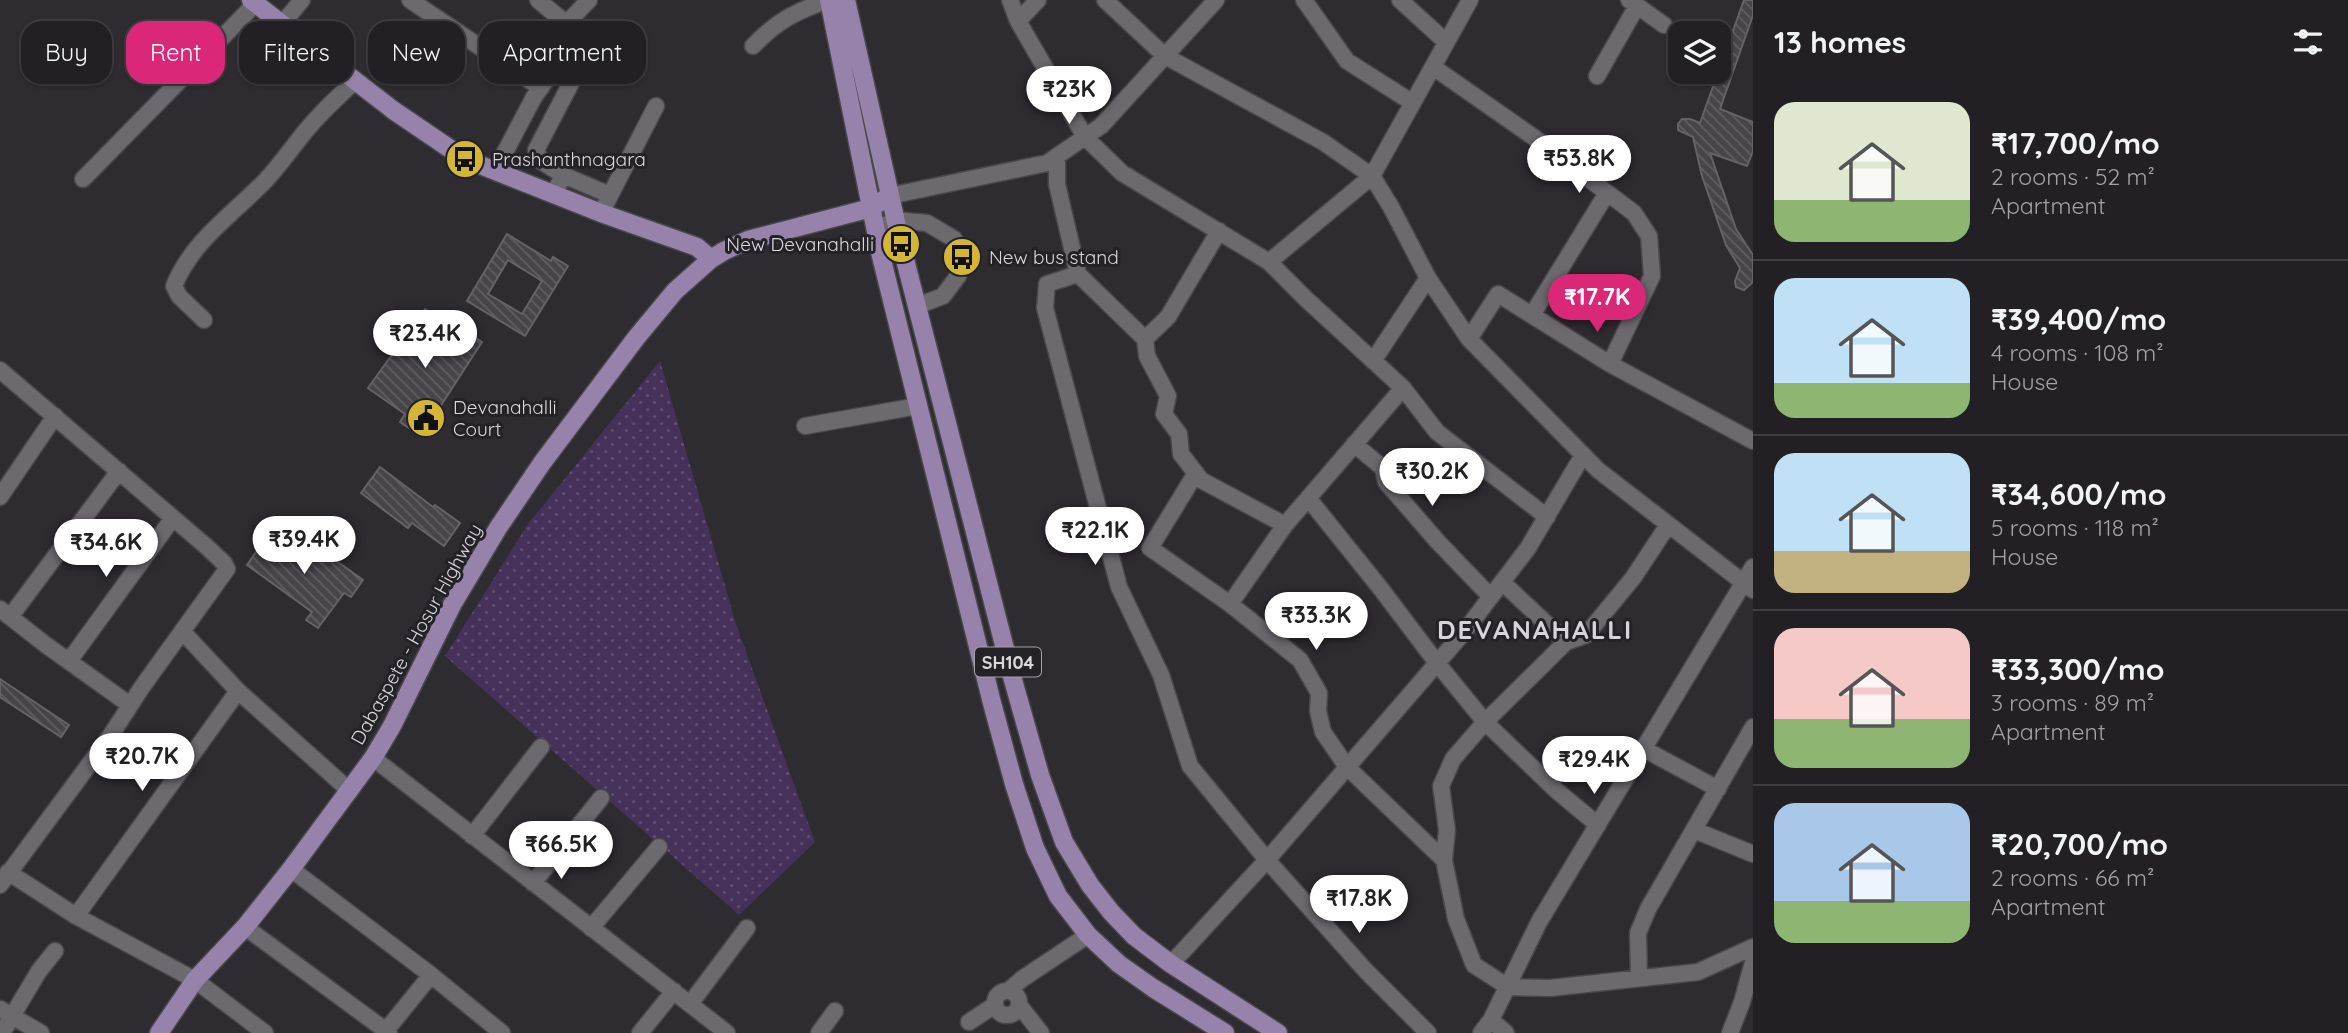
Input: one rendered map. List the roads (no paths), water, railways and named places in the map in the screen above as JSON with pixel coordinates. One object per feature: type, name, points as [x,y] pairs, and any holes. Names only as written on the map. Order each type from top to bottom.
[{"type":"main road","points":[[828,0],[871,208]]},
{"type":"main road","points":[[846,0],[889,196]]},
{"type":"main road","points":[[253,2],[278,21]]},
{"type":"main road","points":[[355,81],[465,159],[696,247],[711,259]]},
{"type":"main road","name":"Dabaspete - Hosur Highway","points":[[159,1033],[195,980],[245,926],[291,869],[373,758],[392,726],[452,605],[512,506],[636,338],[675,291],[711,259],[748,240],[871,208],[889,196]]},
{"type":"main road","name":"SH104","points":[[889,196],[1013,680],[1040,775],[1063,842],[1090,885],[1134,936],[1171,964],[1278,1033]]},
{"type":"main road","name":"SH104","points":[[871,208],[992,703],[1035,848],[1058,896],[1088,935],[1119,964],[1224,1033]]},
{"type":"street","points":[[284,21],[302,0]]},
{"type":"street","points":[[410,0],[541,88]]},
{"type":"street","points":[[538,0],[564,21]]},
{"type":"street","points":[[569,21],[589,0]]},
{"type":"street","points":[[753,46],[772,26],[783,19],[828,0]]},
{"type":"street","points":[[1010,0],[1018,21],[1085,137],[1122,173],[1269,262],[1402,388],[1437,432],[1547,517]]},
{"type":"street","points":[[1018,21],[1038,0]]},
{"type":"street","points":[[1105,0],[1165,56],[1323,142],[1372,176],[1428,278],[1469,339],[1598,470],[1749,587]]},
{"type":"street","points":[[889,196],[1047,163],[1101,126],[1216,0]]},
{"type":"street","points":[[1304,0],[1347,61],[1413,103]]},
{"type":"street","points":[[1400,0],[1446,42]]},
{"type":"street","points":[[1269,262],[1372,176],[1470,0]]},
{"type":"street","points":[[83,178],[253,2]]},
{"type":"street","points":[[1597,76],[1633,3],[1664,25]]},
{"type":"street","points":[[1433,67],[1532,136],[1634,213],[1649,236],[1652,276],[1610,364]]},
{"type":"street","points":[[204,320],[179,296],[174,286],[192,254],[209,232],[267,178],[317,118],[355,81]]},
{"type":"street","points":[[495,171],[544,84]]},
{"type":"street","points":[[571,84],[536,150],[541,161],[562,175],[610,195]]},
{"type":"street","points":[[601,213],[656,106]]},
{"type":"street","points":[[1057,156],[1057,184],[1078,274],[1146,339],[1147,356],[1168,396],[1164,414],[1179,434],[1181,454],[1201,480],[1285,525]]},
{"type":"street","points":[[554,194],[562,175]]},
{"type":"street","points":[[1532,315],[1607,193]]},
{"type":"street","points":[[876,230],[895,220],[927,223],[954,239],[962,257],[958,276],[943,296],[917,306]]},
{"type":"street","points":[[1146,339],[1168,317],[1219,231]]},
{"type":"street","points":[[1078,274],[1047,284],[1045,308],[1119,587],[1161,675],[1190,766],[1266,860],[1366,971],[1428,1033]]},
{"type":"street","points":[[1373,361],[1428,278]]},
{"type":"street","points":[[1469,339],[1497,294],[1610,364],[1753,441]]},
{"type":"street","points":[[0,370],[173,518],[224,563],[227,569],[111,735],[4,878],[195,980],[265,1033]]},
{"type":"street","points":[[1230,604],[1285,525],[1402,388]]},
{"type":"street","points":[[805,426],[918,406]]},
{"type":"street","points":[[0,497],[55,416]]},
{"type":"street","points":[[1354,444],[1382,468],[1386,482],[1491,597]]},
{"type":"street","points":[[1171,964],[1266,860],[1491,597],[1528,548],[1583,455]]},
{"type":"street","points":[[119,471],[5,613],[130,705]]},
{"type":"street","points":[[1196,474],[1150,548],[1230,604],[1300,660],[1319,693],[1318,711],[1323,732],[1347,767],[1444,860]]},
{"type":"street","points":[[1308,498],[1485,722],[1557,791],[1598,825]]},
{"type":"street","points":[[69,661],[173,518]]},
{"type":"street","points":[[1668,524],[1633,578],[1586,635],[1566,642],[1485,722],[1453,759],[1441,786],[1447,830],[1444,860],[1455,919],[1474,965],[1508,987],[1550,988],[1698,972],[1753,947]]},
{"type":"street","points":[[1506,1033],[1486,1027],[1539,922],[1644,749],[1749,587],[1753,567]]},
{"type":"street","points":[[1502,582],[1566,642]]},
{"type":"street","points":[[182,632],[238,691],[350,791]]},
{"type":"street","points":[[76,916],[238,691]]},
{"type":"street","points":[[1639,978],[1638,933],[1648,909],[1753,727]]},
{"type":"street","points":[[472,836],[541,747]]},
{"type":"street","points":[[1644,749],[1718,789]]},
{"type":"street","points":[[373,758],[727,1033]]},
{"type":"street","points":[[533,883],[601,798]]},
{"type":"street","points":[[1694,830],[1753,854]]},
{"type":"street","points":[[591,928],[659,846]]},
{"type":"street","points":[[291,869],[431,975],[502,1033]]},
{"type":"street","points":[[245,926],[387,1032],[431,975]]},
{"type":"street","points":[[690,1003],[747,928]]},
{"type":"street","points":[[1019,1005],[1016,1012],[1009,1015],[998,1012],[995,1005],[998,995],[1009,991],[1021,979],[1088,935]]},
{"type":"street","points":[[2,1033],[6,1013],[55,951]]},
{"type":"street","points":[[1730,1033],[1753,962]]},
{"type":"street","points":[[640,1033],[674,991]]},
{"type":"street","points":[[1009,991],[1015,994],[1019,1005],[1041,1033]]},
{"type":"street","points":[[969,1022],[995,1005]]},
{"type":"street","points":[[819,1033],[835,1011]]},
{"type":"street","points":[[6,1013],[41,1033]]},
{"type":"place","name":"Prashanthnagara","points":[[465,159]]},
{"type":"place","name":"New Devanahalli","points":[[901,244]]},
{"type":"place","name":"New bus stand","points":[[962,257]]},
{"type":"place","name":"Devanahalli Court","points":[[426,418]]},
{"type":"district","name":"DEVANAHALLI","points":[[1535,629]]}]
